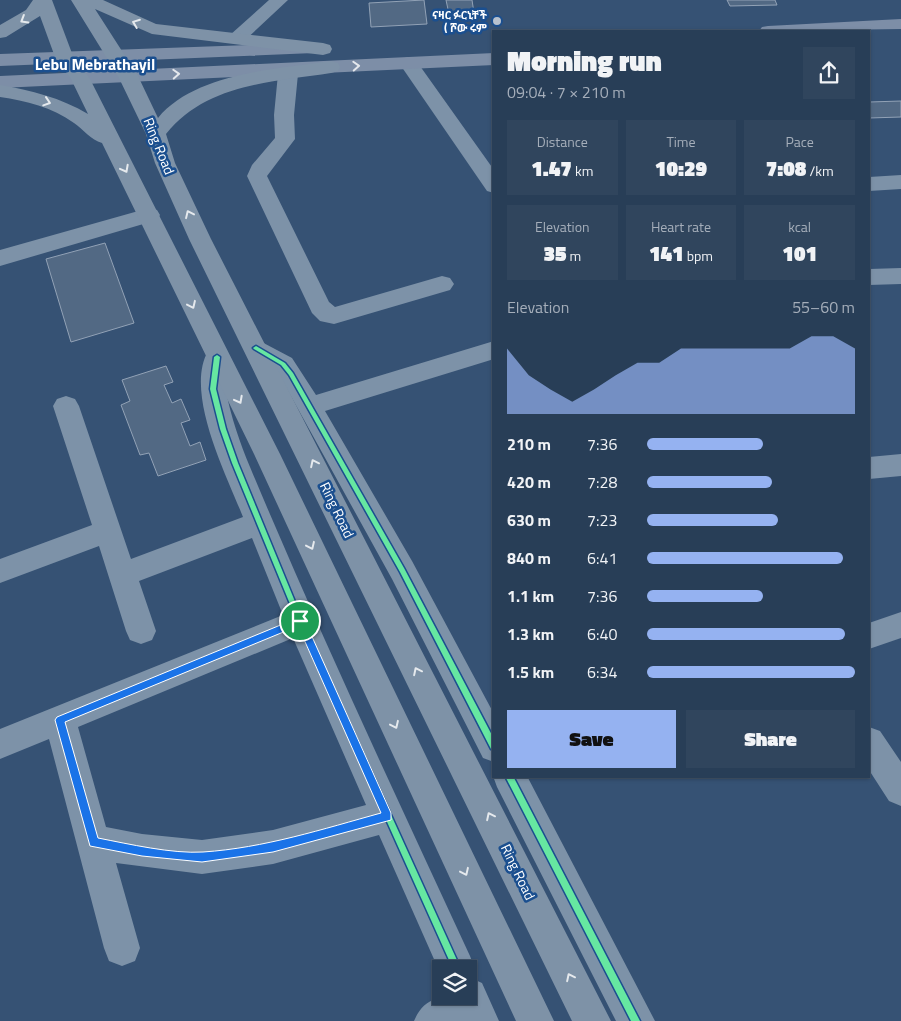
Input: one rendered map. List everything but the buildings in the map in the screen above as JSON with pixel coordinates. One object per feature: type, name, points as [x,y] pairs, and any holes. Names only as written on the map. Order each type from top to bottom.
[{"type":"highway","points":[[0,33],[32,14],[42,0]]},
{"type":"highway","points":[[42,0],[64,57],[80,79],[267,454],[535,1021]]},
{"type":"highway","name":"Ring Road","points":[[80,0],[128,76],[156,134],[165,163],[200,239],[592,1021]]},
{"type":"highway","points":[[89,0],[152,29],[323,49]]},
{"type":"highway","points":[[156,134],[165,119],[194,96],[234,82],[331,67]]},
{"type":"highway","points":[[0,91],[24,94],[64,107],[89,122],[113,147]]},
{"type":"main road","points":[[787,30],[901,24]]},
{"type":"main road","points":[[870,41],[901,40]]},
{"type":"main road","points":[[0,60],[114,54],[426,48],[492,44]]},
{"type":"main road","points":[[0,82],[492,59]]},
{"type":"street","points":[[236,39],[278,0]]},
{"type":"street","points":[[408,64],[492,183]]},
{"type":"street","points":[[288,74],[284,115],[285,139],[259,170],[257,176],[320,307],[328,315],[334,316],[442,284]]},
{"type":"street","points":[[870,184],[901,182]]},
{"type":"street","points":[[0,258],[149,216]]},
{"type":"street","points":[[870,277],[901,276]]},
{"type":"street","points":[[256,348],[283,364],[310,406],[402,570],[492,743]]},
{"type":"street","points":[[310,406],[492,351]]},
{"type":"street","points":[[217,357],[213,389],[216,405],[223,429],[259,523],[300,621],[453,960]]},
{"type":"street","points":[[66,406],[141,631]]},
{"type":"street","points":[[870,468],[901,465]]},
{"type":"street","points":[[122,575],[259,523]]},
{"type":"street","points":[[0,570],[108,531]]},
{"type":"street","points":[[0,744],[300,621]]},
{"type":"street","points":[[870,636],[901,625]]},
{"type":"street","points":[[60,720],[122,948]]},
{"type":"street","points":[[870,744],[901,790]]},
{"type":"street","points":[[510,778],[636,1021]]},
{"type":"street","points":[[94,842],[142,851],[202,857],[273,847],[387,816]]},
{"type":"street","points":[[433,1021],[456,1005]]},
{"type":"cycle path","points":[[256,348],[283,364],[291,374],[402,570],[492,743]]},
{"type":"cycle path","points":[[217,357],[213,389],[223,429],[235,463],[300,621],[453,960]]},
{"type":"cycle path","points":[[510,778],[636,1021]]},
{"type":"place","name":"ናዛር ፉርኒቸች ( ሾው ሩም","points":[[497,21]]},
{"type":"district","name":"Lebu Mebrathayil","points":[[95,64]]},
{"type":"route","points":[[300,621],[387,816],[273,847],[202,857],[142,851],[94,842],[60,720],[300,621]]}]
